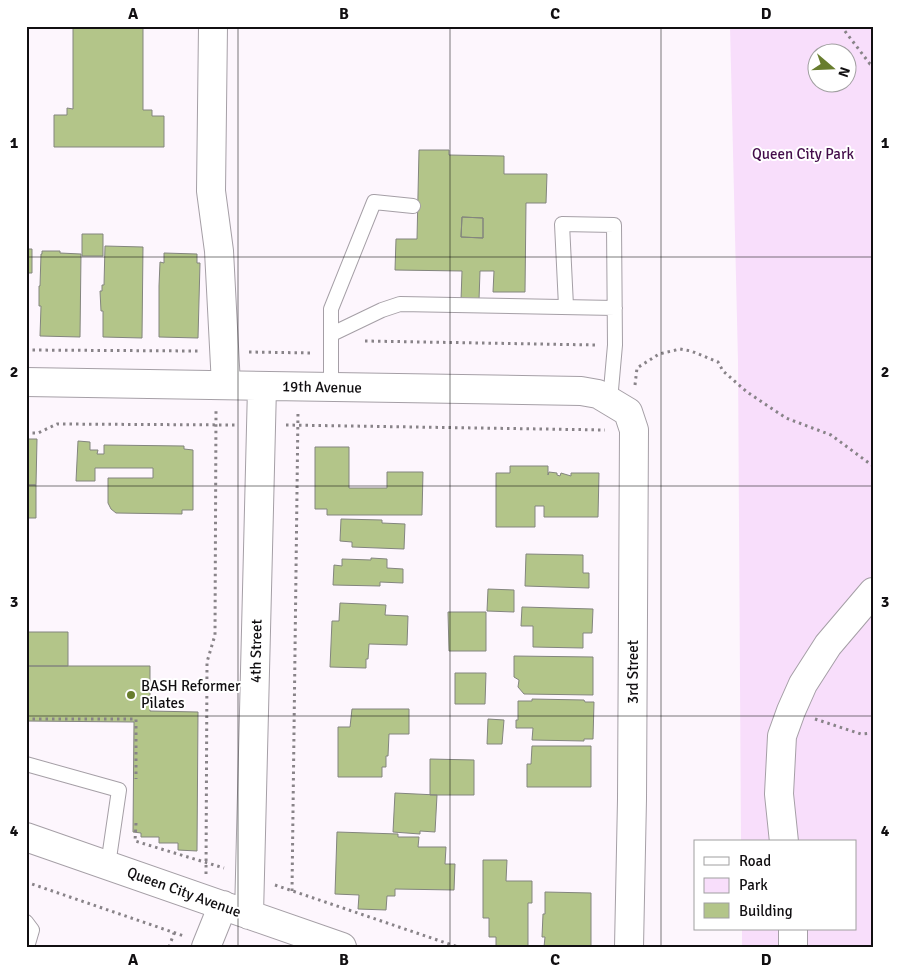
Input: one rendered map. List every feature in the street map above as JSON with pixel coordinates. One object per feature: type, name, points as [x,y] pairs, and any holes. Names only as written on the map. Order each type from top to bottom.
[{"type":"street","points":[[213,26],[211,191],[219,251],[226,385]]},
{"type":"street","name":"19th Avenue","points":[[26,382],[580,391],[598,394],[616,412]]},
{"type":"street","name":"4th Street","points":[[249,915],[262,387]]},
{"type":"street","name":"3rd Street","points":[[616,412],[634,430],[629,947]]},
{"type":"street","points":[[784,840],[779,794],[782,736],[803,684],[828,646],[873,592]]},
{"type":"street","name":"Queen City Avenue","points":[[26,837],[342,947]]},
{"type":"street","points":[[207,945],[215,902]]},
{"type":"street","points":[[793,930],[793,947]]},
{"type":"lane","points":[[331,388],[331,309],[374,202],[413,206]]},
{"type":"lane","points":[[566,306],[562,224],[614,225],[616,412]]},
{"type":"lane","points":[[332,334],[382,310],[400,304],[614,308]]},
{"type":"lane","points":[[26,764],[119,790],[108,865]]},
{"type":"lane","points":[[26,922],[32,930],[27,947]]},
{"type":"path","points":[[841,26],[870,64],[873,65]]},
{"type":"path","points":[[26,433],[38,433],[57,424],[297,425],[616,412],[636,393],[634,383],[637,368],[659,354],[680,349],[691,351],[718,362],[722,371],[747,392],[786,418],[831,435],[873,466]]},
{"type":"path","points":[[215,902],[206,863],[207,662],[215,635],[216,408],[226,385]]},
{"type":"path","points":[[292,891],[298,387]]},
{"type":"path","points":[[791,711],[861,734],[873,733]]},
{"type":"path","points":[[26,718],[136,720],[136,785]]},
{"type":"path","points":[[136,822],[135,841],[250,876],[458,947]]},
{"type":"path","points":[[26,882],[207,945]]},
{"type":"path","points":[[169,947],[174,932]]},
{"type":"green space","name":"Queen City Park","points":[[730,26],[873,26],[873,947],[742,947],[742,930],[856,930],[856,840],[741,840],[738,361]]},
{"type":"building","points":[[73,26],[143,26],[143,110],[152,110],[152,116],[164,116],[164,147],[54,147],[54,115],[67,115],[67,108],[73,109]]},
{"type":"building","points":[[419,150],[449,150],[449,155],[504,156],[504,174],[547,174],[546,203],[526,203],[525,292],[493,292],[494,271],[480,271],[479,300],[461,300],[462,271],[395,270],[396,239],[417,239]],"holes":[[[462,217],[483,218],[483,238],[461,237]]]},
{"type":"building","points":[[462,217],[483,218],[483,238],[461,237]]},
{"type":"building","points":[[82,234],[103,234],[103,256],[82,256]]},
{"type":"building","points":[[105,246],[143,247],[142,338],[103,337],[103,311],[101,311],[100,291],[102,291],[102,285],[104,285]]},
{"type":"building","points":[[26,249],[32,249],[32,273],[26,273]]},
{"type":"building","points":[[42,251],[81,254],[80,337],[40,336],[41,306],[39,306],[39,286]]},
{"type":"building","points":[[164,253],[197,254],[197,263],[200,263],[198,338],[159,337],[160,262],[164,263]]},
{"type":"building","points":[[26,439],[37,439],[36,485],[26,485]]},
{"type":"building","points":[[78,441],[90,442],[90,450],[98,450],[97,454],[104,454],[104,445],[184,446],[184,449],[193,450],[193,510],[182,510],[182,514],[116,513],[108,503],[108,478],[153,478],[153,468],[95,468],[95,481],[76,481]]},
{"type":"building","points":[[315,447],[349,447],[349,488],[387,488],[387,472],[423,472],[422,515],[327,515],[327,509],[315,509]]},
{"type":"building","points":[[510,466],[548,466],[548,475],[549,472],[557,473],[560,476],[561,473],[571,476],[571,473],[599,473],[598,517],[544,517],[544,506],[535,506],[535,527],[496,527],[496,473],[510,473]]},
{"type":"building","points":[[26,485],[36,485],[36,518],[26,518]]},
{"type":"building","points":[[341,519],[382,520],[382,523],[405,524],[404,549],[352,547],[352,542],[340,541]]},
{"type":"building","points":[[526,554],[583,555],[583,573],[589,573],[589,588],[525,586]]},
{"type":"building","points":[[371,558],[387,559],[387,568],[403,569],[403,583],[380,582],[380,586],[333,585],[334,565],[342,566],[342,559],[371,560]]},
{"type":"building","points":[[488,589],[514,590],[514,612],[487,611]]},
{"type":"building","points":[[340,603],[386,605],[385,615],[408,616],[407,645],[369,644],[366,668],[330,667],[332,621],[339,621]]},
{"type":"building","points":[[522,607],[593,609],[592,633],[583,633],[583,648],[533,647],[533,626],[521,626]]},
{"type":"building","points":[[448,612],[486,612],[486,651],[449,651]]},
{"type":"building","points":[[26,632],[68,632],[68,666],[26,666]]},
{"type":"building","points":[[514,656],[593,657],[593,695],[524,694],[518,687],[519,680],[514,677]]},
{"type":"building","points":[[26,666],[150,666],[150,711],[198,712],[197,851],[178,850],[178,843],[159,843],[159,837],[141,837],[141,833],[133,832],[134,722],[26,721]]},
{"type":"building","points":[[455,673],[486,673],[485,704],[455,704]]},
{"type":"building","points":[[532,699],[584,700],[585,702],[594,702],[593,739],[584,739],[584,741],[532,740],[533,728],[516,728],[516,720],[518,720],[518,701],[532,701]]},
{"type":"building","points":[[352,709],[409,709],[409,734],[389,734],[388,756],[386,756],[386,767],[382,767],[382,777],[338,777],[338,727],[350,727]]},
{"type":"building","points":[[488,719],[504,720],[502,744],[487,744]]},
{"type":"building","points":[[532,746],[591,746],[591,787],[527,787],[527,764],[531,764]]},
{"type":"building","points":[[430,759],[474,760],[474,795],[430,795]]},
{"type":"building","points":[[395,793],[437,795],[435,832],[420,831],[420,834],[393,832]]},
{"type":"building","points":[[337,832],[398,834],[398,837],[419,837],[418,847],[446,847],[445,864],[455,864],[454,890],[395,889],[395,896],[387,896],[386,910],[358,909],[359,895],[335,894]]},
{"type":"building","points":[[483,860],[507,860],[506,881],[532,881],[532,903],[528,903],[528,947],[496,947],[496,937],[489,937],[489,918],[483,918]]},
{"type":"building","points":[[545,892],[591,893],[591,947],[544,947],[545,937],[542,937]]},
{"type":"place","name":"BASH Reformer Pilates","points":[[131,695]]}]
